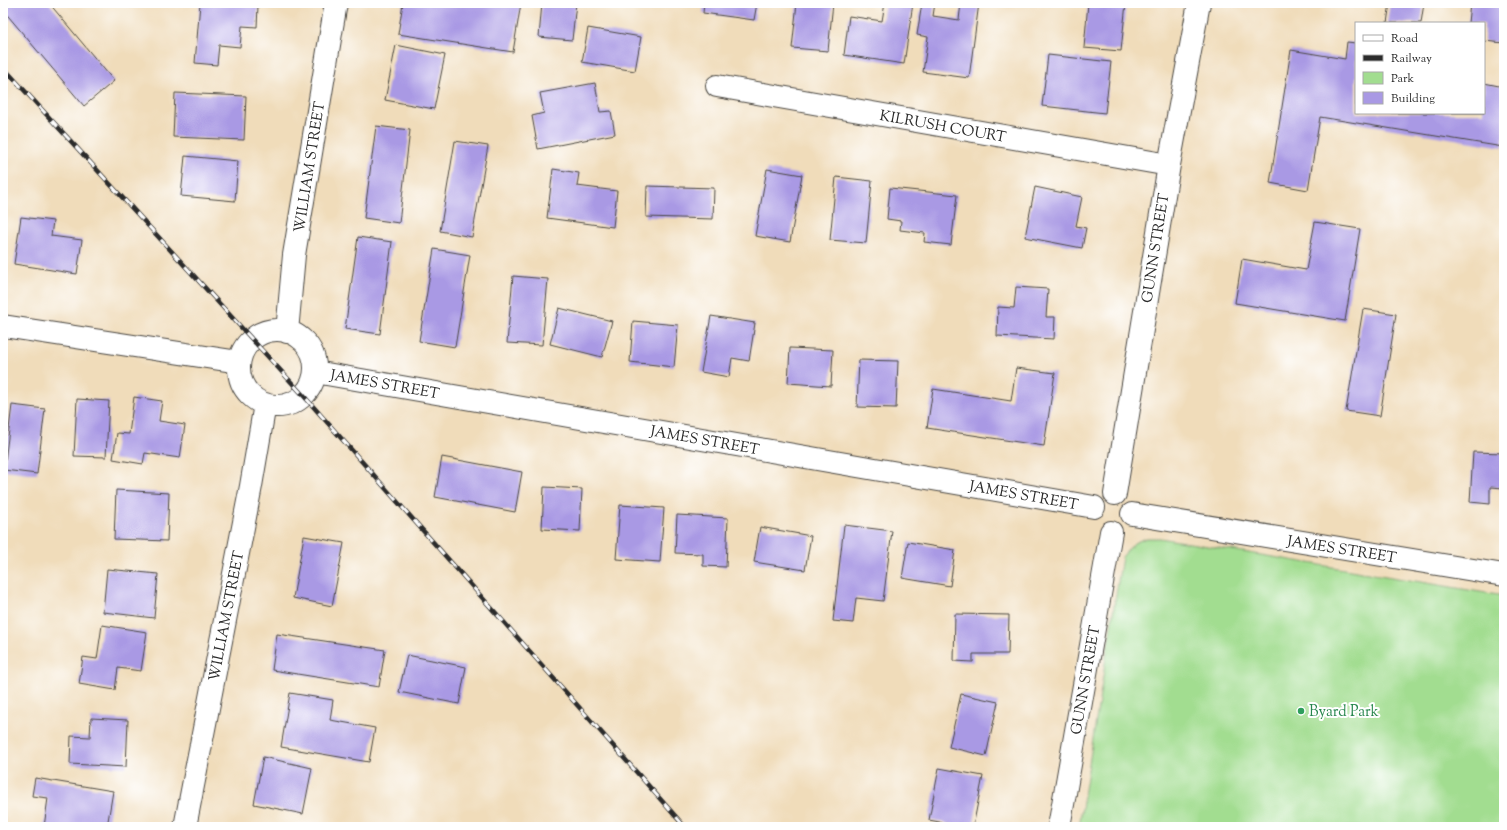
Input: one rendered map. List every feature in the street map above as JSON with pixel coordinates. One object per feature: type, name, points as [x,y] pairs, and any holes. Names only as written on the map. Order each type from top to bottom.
[{"type":"street","name":"WILLIAM STREET","points":[[287,332],[294,255],[336,3]]},
{"type":"street","name":"GUNN STREET","points":[[1115,494],[1169,165],[1199,3]]},
{"type":"street","name":"KILRUSH COURT","points":[[717,86],[1169,165]]},
{"type":"street","points":[[3,326],[240,362]]},
{"type":"street","points":[[274,331],[287,332],[299,338],[308,347],[314,360],[315,372],[311,385],[303,396],[292,403],[280,406],[265,404],[254,398],[245,389],[240,377],[240,362],[242,354],[252,340],[264,333],[274,331]]},
{"type":"street","name":"JAMES STREET","points":[[315,372],[1094,507]]},
{"type":"street","name":"WILLIAM STREET","points":[[185,827],[265,404]]},
{"type":"street","points":[[1115,494],[1127,500],[1132,514],[1127,526],[1118,532],[1104,531],[1095,521],[1094,507],[1097,501],[1102,497],[1115,494]]},
{"type":"street","name":"JAMES STREET","points":[[1132,514],[1504,575]]},
{"type":"street","name":"GUNN STREET","points":[[1059,827],[1111,532]]},
{"type":"green space","name":"Byard Park","points":[[1146,538],[1160,538],[1504,596],[1504,827],[1079,827],[1122,557],[1134,543]]},
{"type":"building","points":[[3,3],[49,3],[114,81],[84,106],[3,10]]},
{"type":"building","points":[[200,3],[258,6],[257,27],[242,26],[240,47],[219,45],[217,65],[195,63]]},
{"type":"building","points":[[403,3],[521,3],[513,52],[398,34]]},
{"type":"building","points":[[542,3],[576,3],[572,40],[539,37]]},
{"type":"building","points":[[704,3],[757,3],[754,20],[703,13]]},
{"type":"building","points":[[797,3],[833,3],[828,51],[792,48]]},
{"type":"building","points":[[885,3],[913,3],[904,64],[844,55],[849,16],[882,21]]},
{"type":"building","points":[[922,3],[935,3],[933,16],[959,20],[961,3],[979,3],[969,78],[923,72],[928,37],[917,35]]},
{"type":"building","points":[[1088,3],[1126,3],[1121,51],[1084,48]]},
{"type":"building","points":[[1390,3],[1424,3],[1421,22],[1387,22]]},
{"type":"building","points":[[1470,3],[1504,3],[1504,43],[1485,41],[1485,22],[1468,22]]},
{"type":"building","points":[[588,28],[641,37],[635,71],[582,62]]},
{"type":"building","points":[[1347,42],[1355,43],[1355,114],[1485,114],[1485,83],[1504,87],[1503,147],[1320,117],[1308,190],[1270,183],[1291,50],[1345,59]]},
{"type":"building","points":[[396,45],[445,55],[434,109],[385,100]]},
{"type":"building","points":[[1048,55],[1111,62],[1105,113],[1042,106]]},
{"type":"building","points":[[595,83],[600,112],[611,111],[615,134],[538,149],[532,116],[544,113],[540,93]]},
{"type":"building","points":[[175,93],[246,96],[244,140],[173,137]]},
{"type":"building","points":[[376,126],[410,130],[399,223],[364,218]]},
{"type":"building","points":[[455,141],[488,146],[472,237],[440,231]]},
{"type":"building","points":[[185,156],[238,161],[235,201],[181,196]]},
{"type":"building","points":[[553,169],[579,173],[577,186],[617,191],[613,227],[547,218]]},
{"type":"building","points":[[767,169],[802,175],[790,242],[755,236]]},
{"type":"building","points":[[836,177],[872,181],[866,243],[830,240]]},
{"type":"building","points":[[647,186],[714,188],[713,219],[646,217]]},
{"type":"building","points":[[1035,187],[1082,197],[1076,226],[1086,228],[1082,248],[1025,237]]},
{"type":"building","points":[[890,188],[957,195],[951,245],[924,242],[925,233],[900,230],[901,221],[887,219]]},
{"type":"building","points":[[21,217],[53,221],[51,236],[82,240],[77,274],[14,264]]},
{"type":"building","points":[[1315,222],[1360,229],[1345,321],[1235,303],[1242,259],[1306,270]]},
{"type":"building","points":[[358,237],[392,242],[380,334],[345,329]]},
{"type":"building","points":[[434,249],[470,255],[455,347],[419,341]]},
{"type":"building","points":[[513,276],[548,279],[542,345],[507,343]]},
{"type":"building","points":[[1016,287],[1048,289],[1046,317],[1055,317],[1054,339],[997,336],[998,307],[1014,308]]},
{"type":"building","points":[[559,308],[612,321],[602,357],[550,344]]},
{"type":"building","points":[[1363,309],[1396,314],[1380,416],[1346,411]]},
{"type":"building","points":[[711,316],[755,323],[749,361],[732,358],[729,377],[701,372]]},
{"type":"building","points":[[633,321],[678,325],[674,367],[630,362]]},
{"type":"building","points":[[790,348],[833,350],[831,386],[788,383]]},
{"type":"building","points":[[859,360],[898,361],[896,408],[857,407]]},
{"type":"building","points":[[1016,368],[1055,373],[1044,446],[927,428],[933,389],[1011,401]]},
{"type":"building","points":[[134,397],[162,401],[159,421],[185,425],[180,458],[145,453],[143,464],[113,459],[117,433],[129,434]]},
{"type":"building","points":[[77,399],[109,401],[106,457],[74,456]]},
{"type":"building","points":[[12,405],[45,409],[37,474],[4,470]]},
{"type":"building","points":[[1473,452],[1504,453],[1504,488],[1490,487],[1490,504],[1470,502]]},
{"type":"building","points":[[442,457],[522,472],[515,512],[435,497]]},
{"type":"building","points":[[544,487],[582,489],[580,531],[542,529]]},
{"type":"building","points":[[116,490],[169,493],[167,541],[114,539]]},
{"type":"building","points":[[620,505],[664,508],[660,562],[616,559]]},
{"type":"building","points":[[677,515],[728,518],[726,567],[703,566],[703,554],[675,553]]},
{"type":"building","points":[[844,525],[892,531],[883,601],[856,598],[853,623],[833,621]]},
{"type":"building","points":[[760,527],[811,536],[805,570],[754,562]]},
{"type":"building","points":[[304,536],[344,543],[332,606],[293,598]]},
{"type":"building","points":[[908,542],[955,550],[950,586],[902,578]]},
{"type":"building","points":[[107,569],[158,574],[154,618],[103,612]]},
{"type":"building","points":[[955,614],[1009,615],[1008,654],[973,654],[973,662],[954,661]]},
{"type":"building","points":[[102,625],[147,632],[141,671],[118,668],[115,690],[79,684],[83,657],[97,659]]},
{"type":"building","points":[[277,634],[385,650],[379,687],[272,670]]},
{"type":"building","points":[[407,655],[466,667],[459,704],[399,692]]},
{"type":"building","points":[[290,693],[333,700],[330,720],[375,728],[369,762],[281,747]]},
{"type":"building","points":[[961,694],[998,702],[986,756],[949,747]]},
{"type":"building","points":[[91,718],[128,720],[126,767],[70,764],[71,736],[90,737]]},
{"type":"building","points":[[263,757],[312,768],[303,814],[254,804]]},
{"type":"building","points":[[939,768],[983,776],[973,827],[965,827],[929,820]]},
{"type":"building","points":[[35,778],[113,791],[107,827],[44,827],[48,798],[32,796]]},
{"type":"railway","points":[[3,67],[303,395],[685,827]]},
{"type":"place","name":"Byard Park","points":[[1301,711]]}]
